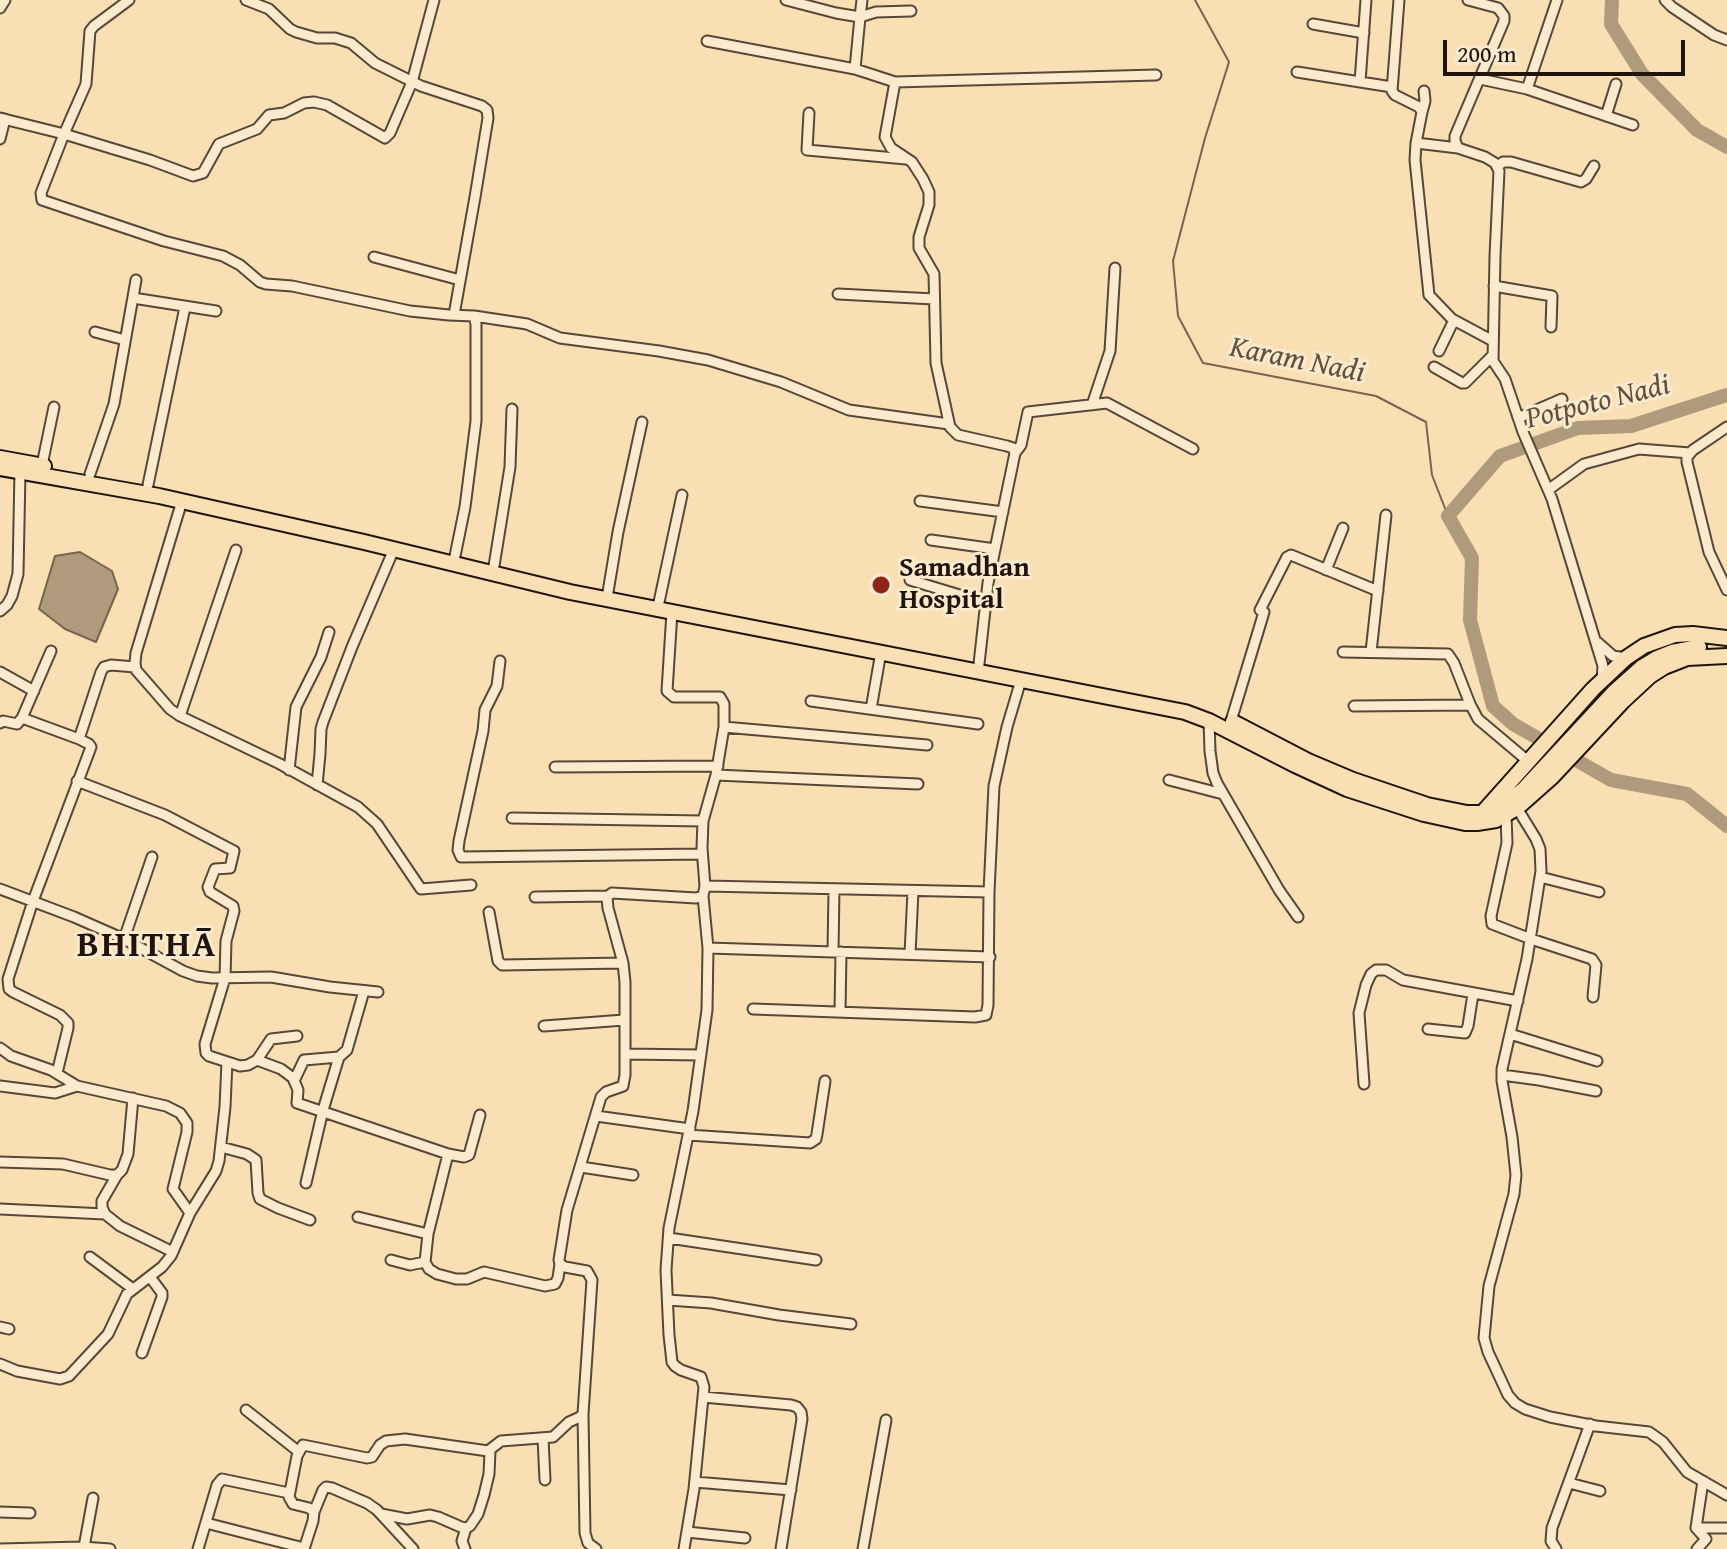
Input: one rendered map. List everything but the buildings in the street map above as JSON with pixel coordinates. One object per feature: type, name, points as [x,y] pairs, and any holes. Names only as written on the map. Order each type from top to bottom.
[{"type":"main road","points":[[0,458],[148,485],[455,556],[518,576],[1187,704],[1231,721],[1341,775],[1466,818],[1503,806],[1511,800],[1597,685],[1626,658],[1644,646],[1675,635],[1727,638]]},
{"type":"main road","points":[[0,468],[182,501],[672,612],[1174,710],[1209,721],[1347,789],[1424,814],[1487,822],[1512,812],[1539,766],[1618,696],[1642,667],[1672,652],[1696,647],[1727,648]]},
{"type":"main road","points":[[1618,696],[1677,661],[1702,656],[1727,656]]},
{"type":"street","points":[[0,8],[5,0]]},
{"type":"street","points":[[129,0],[90,31],[86,84],[41,193],[41,199],[45,202],[164,241],[223,256],[266,284],[292,286],[410,311],[527,324],[560,338],[700,358],[781,382],[849,410],[949,424]]},
{"type":"street","points":[[246,0],[269,9],[296,32],[354,44],[375,63],[412,82],[487,110],[454,315]]},
{"type":"street","points":[[0,139],[2,119],[64,134],[198,176],[206,169],[219,144],[257,129],[269,115],[284,113],[304,103],[327,105],[387,138],[412,82],[434,0]]},
{"type":"street","points":[[786,0],[860,17],[876,12],[911,11]]},
{"type":"street","points":[[855,69],[862,0]]},
{"type":"street","points":[[1360,82],[1366,0]]},
{"type":"street","points":[[1399,0],[1392,87],[1394,94],[1419,107],[1422,112]]},
{"type":"street","points":[[1458,148],[1455,136],[1504,21],[1499,4],[1468,0]]},
{"type":"street","points":[[1527,89],[1557,0]]},
{"type":"street","points":[[1665,0],[1714,35],[1727,40]]},
{"type":"street","points":[[1313,24],[1364,33]]},
{"type":"street","points":[[707,41],[855,69],[895,82],[1156,75]]},
{"type":"street","points":[[1297,72],[1392,87]]},
{"type":"street","points":[[1480,79],[1527,89],[1633,125]]},
{"type":"street","points":[[895,82],[885,137],[891,148],[909,159],[929,192],[929,205],[919,242],[921,252],[933,272],[936,363],[949,424],[958,435],[1007,446],[1013,448],[1015,453]]},
{"type":"street","points":[[1606,116],[1616,84]]},
{"type":"street","points":[[1424,91],[1425,101],[1416,143],[1416,171],[1428,292],[1432,300],[1454,320],[1493,341]]},
{"type":"street","points":[[809,113],[807,150],[909,159]]},
{"type":"street","points":[[1416,143],[1458,148],[1490,159],[1498,166],[1494,363],[1505,379],[1548,490],[1603,666],[1597,685]]},
{"type":"street","points":[[1498,166],[1511,162],[1581,182],[1594,166]]},
{"type":"street","points":[[374,257],[460,280]]},
{"type":"street","points":[[1092,405],[1110,351],[1115,268]]},
{"type":"street","points":[[90,474],[114,404],[136,280]]},
{"type":"street","points":[[1494,286],[1551,295],[1551,327]]},
{"type":"street","points":[[838,294],[934,299]]},
{"type":"street","points":[[133,298],[216,311]]},
{"type":"street","points":[[148,485],[185,307]]},
{"type":"street","points":[[455,556],[476,421],[474,316]]},
{"type":"street","points":[[1439,351],[1454,320]]},
{"type":"street","points":[[95,332],[125,340]]},
{"type":"street","points":[[1434,367],[1463,383],[1493,355]]},
{"type":"street","points":[[1518,418],[1562,399]]},
{"type":"street","points":[[979,664],[995,549],[1015,453],[1021,445],[1028,412],[1110,404],[1193,449]]},
{"type":"street","points":[[42,465],[54,407]]},
{"type":"street","points":[[494,566],[510,467],[512,409]]},
{"type":"street","points":[[608,592],[642,422]]},
{"type":"street","points":[[1727,427],[1687,457],[1709,552],[1727,590]]},
{"type":"street","points":[[1548,490],[1584,464],[1639,449],[1690,453]]},
{"type":"street","points":[[0,611],[12,596],[18,574],[20,471]]},
{"type":"street","points":[[659,602],[682,495]]},
{"type":"street","points":[[182,501],[136,653],[135,667],[147,684],[180,716],[350,802],[377,824],[421,889],[471,885]]},
{"type":"street","points":[[920,501],[1003,512]]},
{"type":"street","points":[[1371,652],[1386,515]]},
{"type":"street","points":[[1326,570],[1343,528]]},
{"type":"street","points":[[931,540],[995,549]]},
{"type":"street","points":[[317,785],[323,722],[394,549]]},
{"type":"street","points":[[180,716],[236,550]]},
{"type":"street","points":[[1231,721],[1262,611],[1289,555],[1378,591]]},
{"type":"street","points":[[910,580],[986,603]]},
{"type":"street","points":[[672,612],[669,695],[720,697],[724,704],[717,771],[703,821],[707,1010],[689,1132],[669,1228],[666,1270],[672,1362],[681,1370],[701,1377],[704,1387],[695,1482],[684,1549]]},
{"type":"street","points":[[289,770],[296,707],[321,657],[329,632]]},
{"type":"street","points":[[1595,639],[1613,656],[1626,658]]},
{"type":"street","points":[[0,723],[17,724],[22,718],[51,651]]},
{"type":"street","points":[[871,709],[881,652]]},
{"type":"street","points":[[1343,652],[1448,654],[1478,719],[1497,737],[1539,766]]},
{"type":"street","points":[[500,661],[497,686],[485,710],[459,854],[466,858],[702,854]]},
{"type":"street","points":[[79,739],[104,667],[135,667]]},
{"type":"street","points":[[0,672],[34,691]]},
{"type":"street","points":[[753,1009],[986,1015],[996,772],[1021,680]]},
{"type":"street","points":[[811,701],[978,724]]},
{"type":"street","points":[[1354,706],[1470,705]]},
{"type":"street","points":[[22,718],[79,739],[91,747],[33,901],[8,984],[13,992],[60,1015],[68,1023],[57,1073]]},
{"type":"street","points":[[1209,721],[1213,773],[1279,890],[1298,917]]},
{"type":"street","points":[[724,727],[927,745]]},
{"type":"street","points":[[555,767],[717,771],[918,784]]},
{"type":"street","points":[[1169,780],[1223,794]]},
{"type":"street","points":[[77,781],[165,815],[234,851],[230,868],[215,869],[208,887],[210,892],[234,908],[226,941],[225,978],[204,1049],[209,1056],[240,1066],[257,1060],[271,1039],[297,1036]]},
{"type":"street","points":[[1512,812],[1536,839],[1542,859],[1531,939],[1503,1062],[1502,1075],[1516,1175],[1514,1194],[1489,1286],[1484,1338],[1488,1352],[1508,1395],[1525,1409],[1550,1417],[1649,1432],[1656,1435],[1687,1472],[1727,1495]]},
{"type":"street","points":[[1512,812],[1491,920],[1496,926],[1592,959],[1596,965],[1593,997]]},
{"type":"street","points":[[512,818],[703,821]]},
{"type":"street","points":[[124,939],[152,857]]},
{"type":"street","points":[[1540,877],[1599,892]]},
{"type":"street","points":[[0,889],[124,939],[183,971],[212,978],[271,977],[378,992]]},
{"type":"street","points":[[535,897],[626,893],[696,898],[704,891],[834,889],[989,892]]},
{"type":"street","points":[[834,889],[840,1012]]},
{"type":"street","points":[[910,954],[913,891]]},
{"type":"street","points":[[448,1154],[428,1234],[425,1262],[429,1269],[449,1278],[467,1279],[484,1272],[545,1286],[555,1284],[567,1210],[601,1097],[623,1086],[625,1075],[625,982],[621,949],[608,908],[608,896]]},
{"type":"street","points":[[489,912],[498,961],[502,965],[623,963]]},
{"type":"street","points":[[708,948],[990,957]]},
{"type":"street","points":[[1364,1084],[1359,1013],[1371,974],[1381,969],[1403,980],[1518,1001]]},
{"type":"street","points":[[306,1183],[339,1057],[347,1050],[364,991]]},
{"type":"street","points":[[1428,1029],[1465,1033],[1473,994]]},
{"type":"street","points":[[544,1026],[624,1020]]},
{"type":"street","points":[[1510,1034],[1597,1061]]},
{"type":"street","points":[[0,1048],[11,1056],[57,1073],[77,1086],[166,1106],[180,1113],[187,1123],[187,1132],[173,1189],[190,1213]]},
{"type":"street","points":[[625,1054],[701,1055]]},
{"type":"street","points":[[294,1081],[304,1060],[339,1057]]},
{"type":"street","points":[[257,1060],[281,1069],[294,1081],[298,1090],[297,1103],[448,1154],[469,1155],[480,1115]]},
{"type":"street","points":[[0,1364],[17,1371],[60,1379],[69,1376],[108,1334],[124,1299],[162,1267],[216,1171],[221,1147],[227,1062]]},
{"type":"street","points":[[1502,1075],[1596,1091]]},
{"type":"street","points":[[596,1116],[689,1132],[810,1143],[816,1139],[825,1081]]},
{"type":"street","points":[[0,1086],[55,1093],[77,1086]]},
{"type":"street","points":[[133,1098],[128,1154],[122,1170],[102,1201],[102,1207],[105,1214],[120,1226],[173,1252]]},
{"type":"street","points":[[221,1147],[247,1154],[256,1160],[260,1199],[310,1220]]},
{"type":"street","points":[[0,1162],[63,1164],[117,1175]]},
{"type":"street","points":[[581,1167],[633,1175]]},
{"type":"street","points":[[0,1209],[105,1214]]},
{"type":"street","points":[[358,1217],[428,1234]]},
{"type":"street","points":[[669,1238],[816,1260]]},
{"type":"street","points":[[90,1257],[133,1289]]},
{"type":"street","points":[[391,1260],[410,1265],[425,1262]]},
{"type":"street","points":[[560,1264],[587,1271],[592,1280],[583,1414],[585,1533],[588,1543],[596,1549]]},
{"type":"street","points":[[142,1353],[162,1297],[150,1277]]},
{"type":"street","points":[[668,1300],[703,1302],[851,1324]]},
{"type":"street","points":[[703,1397],[797,1407],[801,1412],[781,1549]]},
{"type":"street","points":[[246,1410],[299,1452]]},
{"type":"street","points":[[314,1512],[290,1501],[289,1493],[303,1445],[367,1458],[372,1457],[386,1441],[405,1439],[494,1447],[503,1441],[553,1437],[583,1414]]},
{"type":"street","points":[[863,1549],[886,1420]]},
{"type":"street","points":[[1556,1549],[1551,1541],[1552,1528],[1590,1424]]},
{"type":"street","points":[[543,1438],[545,1480]]},
{"type":"street","points":[[465,1549],[462,1541],[466,1528],[478,1514],[494,1447]]},
{"type":"street","points":[[198,1549],[217,1485],[222,1479],[289,1493]]},
{"type":"street","points":[[1696,1528],[1703,1481]]},
{"type":"street","points":[[695,1482],[791,1490]]},
{"type":"street","points":[[1569,1483],[1600,1491]]},
{"type":"street","points":[[206,1523],[304,1549],[314,1512],[323,1490],[328,1487],[367,1503],[413,1549]]},
{"type":"street","points":[[84,1547],[93,1498]]},
{"type":"street","points":[[0,1512],[30,1513]]},
{"type":"street","points":[[381,1514],[407,1519],[430,1515],[466,1528]]},
{"type":"street","points":[[1696,1528],[1727,1528]]},
{"type":"street","points":[[1696,1528],[1706,1539],[1697,1549]]},
{"type":"street","points":[[687,1532],[745,1538]]},
{"type":"street","points":[[0,1549],[110,1549]]},
{"type":"shaded area","points":[[80,552],[112,571],[118,589],[96,642],[65,629],[39,609],[55,556]]},
{"type":"waterway","name":"Karam Nadi","points":[[1195,0],[1229,62],[1205,138],[1173,261],[1178,316],[1203,363],[1376,396],[1426,422],[1432,475],[1448,516]]},
{"type":"waterway","name":"Potpoto Nadi","points":[[1612,0],[1611,24],[1642,74],[1697,130],[1727,147]]},
{"type":"waterway","name":"Potpoto Nadi","points":[[1727,395],[1631,426],[1578,428],[1500,456],[1448,516],[1472,558],[1470,620],[1493,706],[1513,724],[1611,780],[1687,794],[1727,826]]},
{"type":"place","name":"Samadhan Hospital","points":[[881,585]]},
{"type":"district","name":"BHITHĀ","points":[[147,947]]}]
